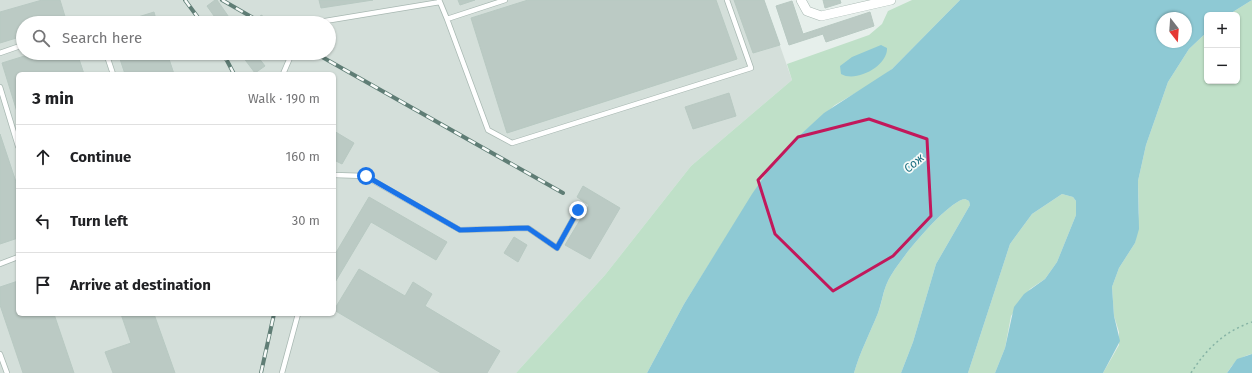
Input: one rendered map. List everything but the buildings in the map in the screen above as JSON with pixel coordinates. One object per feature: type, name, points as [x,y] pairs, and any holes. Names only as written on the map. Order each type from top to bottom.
[{"type":"street","points":[[801,0],[807,10],[821,16],[888,0]]},
{"type":"lane","points":[[448,19],[505,0]]},
{"type":"lane","points":[[336,19],[439,1],[448,19],[488,130],[512,143],[751,68],[726,0]]},
{"type":"lane","points":[[0,53],[16,47]]},
{"type":"lane","points":[[108,60],[112,72]]},
{"type":"lane","points":[[284,72],[289,60]]},
{"type":"lane","points":[[0,87],[16,139]]},
{"type":"lane","points":[[336,175],[366,176],[460,230],[528,228],[557,248],[578,210]]},
{"type":"lane","points":[[0,264],[16,258]]},
{"type":"lane","points":[[282,373],[297,316]]},
{"type":"lane","points":[[0,354],[7,373]]},
{"type":"path","points":[[1192,373],[1207,350],[1218,340],[1240,326],[1252,322]]},
{"type":"highlighted area","points":[[869,119],[927,139],[931,216],[893,256],[833,291],[775,234],[758,180],[798,137]]},
{"type":"shaded area","points":[[0,0],[764,0],[792,80],[691,166],[605,275],[516,373],[0,373]]},
{"type":"green space","points":[[912,0],[960,0],[892,69],[876,81],[835,105],[800,135],[763,178],[684,304],[647,373],[516,373],[605,275],[691,166],[792,80],[787,64],[869,35],[882,24],[888,11]]},
{"type":"green space","points":[[1252,0],[1252,354],[1244,356],[1238,360],[1227,373],[1103,373],[1119,345],[1119,332],[1114,316],[1112,287],[1119,268],[1135,243],[1139,213],[1138,181],[1146,145],[1168,82],[1189,49],[1192,48],[1192,46],[1204,35],[1204,84],[1240,84],[1240,12],[1233,12]]},
{"type":"green space","points":[[1062,194],[1073,197],[1076,201],[1076,215],[1057,262],[1045,279],[1030,289],[1011,316],[1005,348],[995,373],[968,373],[1010,244],[1032,214]]},
{"type":"green space","points":[[965,199],[969,201],[970,205],[936,264],[913,342],[901,373],[854,373],[878,313],[886,285],[893,272],[911,248],[935,221],[946,210],[957,202]]},
{"type":"water","name":"Сож","points":[[960,0],[1252,0],[1233,12],[1204,12],[1204,35],[1192,46],[1192,12],[1156,12],[1156,48],[1190,48],[1168,82],[1146,145],[1138,181],[1139,229],[1135,243],[1119,268],[1112,287],[1114,316],[1120,341],[1103,373],[995,373],[1005,348],[1014,307],[1024,294],[1045,279],[1057,262],[1076,215],[1076,201],[1073,197],[1062,194],[1032,214],[1010,244],[968,373],[901,373],[913,342],[936,264],[970,205],[969,201],[965,199],[957,202],[946,210],[935,221],[911,248],[893,272],[886,285],[878,313],[854,373],[647,373],[684,304],[752,194],[774,162],[824,113],[892,69]]},
{"type":"water","points":[[881,45],[887,48],[886,55],[877,67],[855,76],[841,74],[840,66],[852,57]]},
{"type":"water","points":[[1252,354],[1252,373],[1227,373],[1237,359]]},
{"type":"railway","points":[[185,0],[197,16]]},
{"type":"railway","points":[[222,0],[250,16]]},
{"type":"railway","points":[[227,60],[233,72]]},
{"type":"railway","points":[[327,60],[563,193]]},
{"type":"railway","points":[[261,373],[274,316]]},
{"type":"route","points":[[366,176],[460,230],[528,228],[557,248],[578,210]]}]
